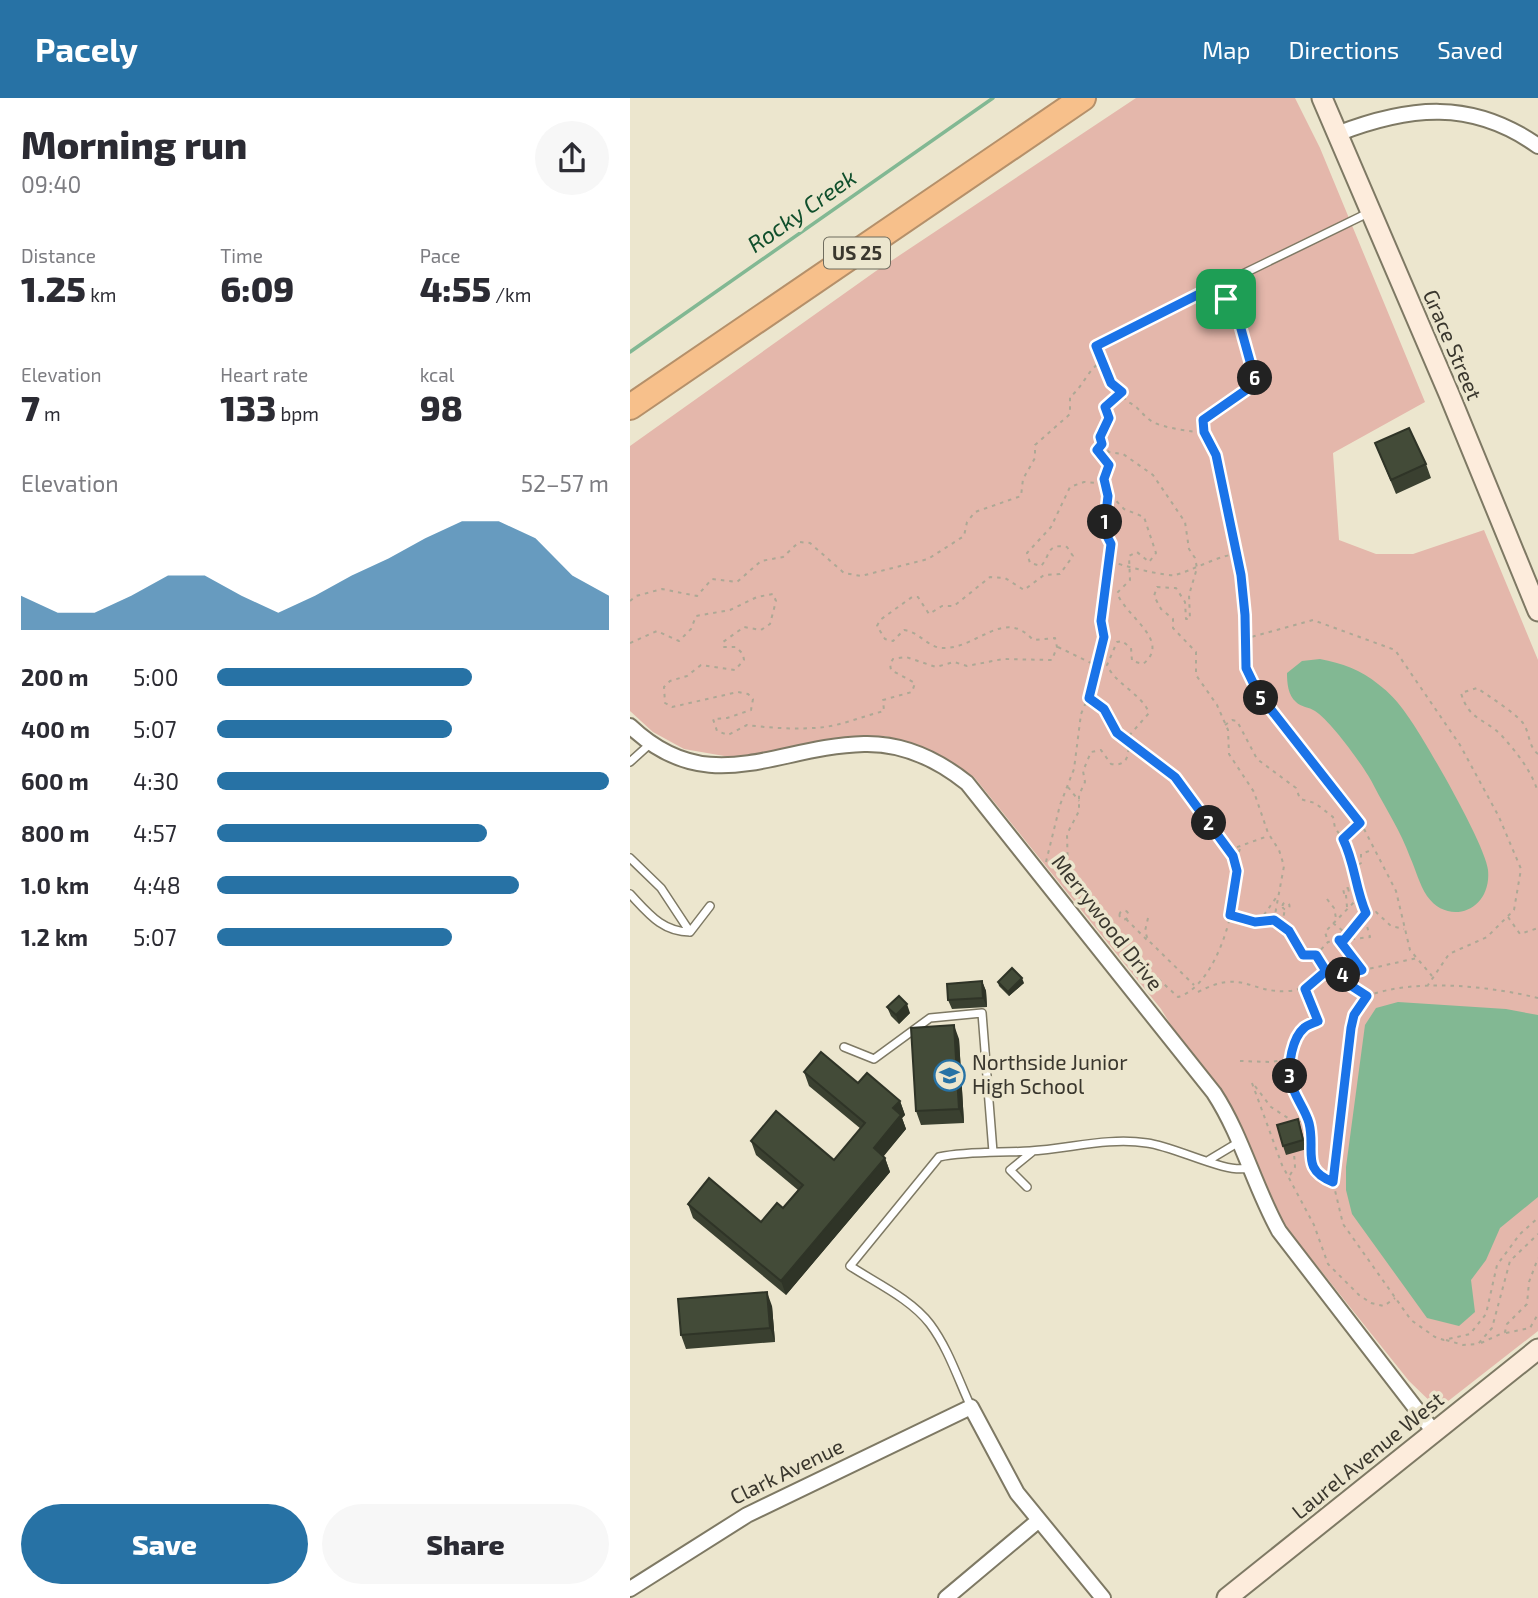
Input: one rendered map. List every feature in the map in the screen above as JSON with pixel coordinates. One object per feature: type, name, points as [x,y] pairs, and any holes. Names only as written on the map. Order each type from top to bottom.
[{"type":"highway","name":"US 25","points":[[630,407],[1083,98]]},
{"type":"main road","name":"Grace Street","points":[[1322,98],[1538,611]]},
{"type":"main road","name":"Laurel Avenue West","points":[[1227,1598],[1538,1349]]},
{"type":"street","points":[[1337,134],[1383,118],[1409,113],[1447,111],[1501,124],[1538,146]]},
{"type":"street","name":"Merrywood Drive","points":[[630,726],[651,743],[695,762],[732,767],[866,744],[920,754],[950,769],[967,783],[1214,1093],[1239,1142],[1260,1198],[1296,1256],[1434,1432]]},
{"type":"street","points":[[971,1407],[1002,1470],[1103,1598]]},
{"type":"street","name":"Clark Avenue","points":[[630,1589],[747,1515],[971,1407]]},
{"type":"street","points":[[946,1598],[1039,1520]]},
{"type":"lane","points":[[1096,346],[1370,212]]},
{"type":"lane","points":[[1217,285],[1238,318]]},
{"type":"lane","points":[[630,762],[651,743]]},
{"type":"lane","points":[[630,858],[661,888],[690,932]]},
{"type":"lane","points":[[630,894],[662,926],[677,932],[690,932]]},
{"type":"lane","points":[[690,932],[710,906]]},
{"type":"lane","points":[[844,1048],[874,1059],[930,1017],[982,1013],[993,1152]]},
{"type":"lane","points":[[971,1407],[947,1354],[929,1323],[900,1298],[850,1266],[939,1157],[1033,1151],[1113,1140],[1147,1143],[1209,1160],[1228,1169],[1248,1168]]},
{"type":"lane","points":[[1209,1160],[1239,1142]]},
{"type":"lane","points":[[1027,1187],[1010,1170],[1033,1151]]},
{"type":"path","points":[[1238,318],[1256,383],[1203,420],[1204,432],[1216,455],[1237,556],[1245,615],[1246,668],[1258,693],[1360,823],[1396,891],[1410,950],[1432,976]]},
{"type":"path","points":[[1096,346],[1101,363],[1114,387],[1122,392],[1126,401],[1139,406],[1153,422],[1195,433],[1204,432]]},
{"type":"path","points":[[630,601],[636,596],[662,589],[697,596],[712,579],[737,582],[761,561],[783,557],[799,542],[810,543],[844,573],[861,576],[928,559],[964,536],[967,522],[975,512],[1021,496],[1023,479],[1031,470],[1035,445],[1070,414],[1070,397],[1082,388],[1090,371],[1101,363]]},
{"type":"path","points":[[1122,392],[1105,407],[1109,418],[1100,437],[1102,444],[1109,453],[1123,454],[1153,475],[1185,522],[1189,549],[1195,558],[1196,568],[1189,595],[1190,619],[1186,619],[1185,602],[1176,588],[1157,587],[1154,596],[1161,609],[1173,619],[1173,628],[1191,642],[1196,652],[1196,675],[1217,705],[1229,736],[1227,742],[1233,762],[1254,792],[1269,835],[1279,850],[1284,866],[1274,920]]},
{"type":"path","points":[[1039,871],[1051,853],[1060,805],[1074,769],[1081,714],[1099,667],[1111,544],[1104,530],[1108,518],[1104,479],[1109,465],[1097,450],[1102,444]]},
{"type":"path","points":[[630,643],[657,632],[679,641],[691,629],[696,616],[730,610],[757,597],[773,594],[776,601],[770,624],[761,630],[744,627],[723,642],[724,647],[736,647],[743,654],[744,660],[735,670],[701,665],[687,676],[670,681],[664,687],[665,703],[672,707],[738,692],[748,694],[752,699],[751,710],[727,718],[713,719],[717,731],[728,736],[747,725],[760,730],[783,726],[827,727],[884,712],[883,700],[912,692],[915,683],[891,670],[893,659],[906,657],[936,667],[954,662],[967,666],[1003,659],[1048,661],[1055,658],[1055,638],[1033,640],[1024,631],[1003,625],[961,647],[941,648],[932,646],[919,634],[904,629],[893,641],[885,639],[877,625],[912,597],[918,597],[929,614],[942,607],[954,607],[990,576],[1005,578],[1024,590],[1044,575],[1060,574],[1073,556],[1067,547],[1052,547],[1047,551],[1041,566],[1030,563],[1027,553],[1051,527],[1070,487],[1084,482],[1099,483],[1124,509],[1144,517],[1156,553],[1149,562],[1143,555],[1133,553],[1129,556],[1127,566],[1130,580],[1117,593],[1121,606],[1151,636],[1154,646],[1150,658],[1143,664],[1129,658],[1130,648],[1127,643],[1117,642],[1107,665],[1125,688],[1147,707],[1149,713],[1128,737],[1129,744],[1129,757],[1117,765],[1111,764],[1101,750],[1091,752],[1084,765],[1085,782],[1079,811],[1067,834],[1066,862],[1074,887],[1099,912],[1127,950],[1149,973],[1161,980],[1171,993],[1178,997],[1185,995],[1212,967],[1230,915],[1237,871],[1235,863],[1175,777],[1138,746],[1129,744],[1117,733],[1104,709],[1089,698]]},
{"type":"path","points":[[1110,561],[1145,568],[1162,576],[1196,568],[1225,554],[1237,556]]},
{"type":"path","points":[[1244,639],[1313,620],[1395,650],[1460,745],[1499,817],[1521,869],[1514,910],[1487,937],[1449,954],[1432,976],[1428,986]]},
{"type":"path","points":[[1057,647],[1099,667]]},
{"type":"path","points":[[1538,754],[1532,749],[1523,724],[1507,712],[1500,702],[1477,688],[1461,693],[1466,709],[1501,735],[1526,764],[1538,792]]},
{"type":"path","points":[[1225,724],[1237,721],[1257,758],[1296,789],[1300,799],[1315,803],[1333,817],[1335,828],[1343,839],[1354,868],[1359,897],[1366,913],[1344,940]]},
{"type":"path","points":[[1068,786],[1079,801]]},
{"type":"path","points":[[1343,839],[1360,823]]},
{"type":"path","points":[[1235,863],[1241,848],[1247,842],[1269,835]]},
{"type":"path","points":[[1228,850],[1241,848]]},
{"type":"path","points":[[1354,868],[1361,863],[1361,854],[1374,849]]},
{"type":"path","points":[[1346,894],[1347,908]]},
{"type":"path","points":[[1259,922],[1279,895]]},
{"type":"path","points":[[1328,942],[1325,932],[1359,897]]},
{"type":"path","points":[[1327,900],[1334,908],[1336,919]]},
{"type":"path","points":[[1282,925],[1285,909]]},
{"type":"path","points":[[1366,913],[1376,912],[1391,926],[1405,929]]},
{"type":"path","points":[[1230,915],[1259,922],[1274,920],[1282,925],[1303,955],[1316,955],[1328,942],[1370,937],[1364,918]]},
{"type":"path","points":[[1507,916],[1520,934],[1538,928]]},
{"type":"path","points":[[1148,918],[1145,931],[1148,940]]},
{"type":"path","points":[[1126,919],[1194,986]]},
{"type":"path","points":[[1332,923],[1349,935]]},
{"type":"path","points":[[1339,940],[1362,970]]},
{"type":"path","points":[[1316,955],[1326,971],[1367,996]]},
{"type":"path","points":[[1336,976],[1417,958]]},
{"type":"path","points":[[1198,992],[1212,985],[1240,980],[1272,991],[1305,989],[1326,971]]},
{"type":"path","points":[[1538,998],[1428,986],[1401,987],[1367,996],[1354,1015],[1351,1028],[1333,1182],[1343,1224],[1411,1320],[1435,1337],[1463,1345],[1478,1344],[1505,1332],[1530,1328],[1538,1314]]},
{"type":"path","points":[[1305,989],[1318,1021],[1303,1028],[1291,1059],[1290,1080],[1308,1122],[1311,1162],[1316,1172],[1333,1182]]},
{"type":"path","points":[[1240,1061],[1270,1062],[1291,1059]]},
{"type":"path","points":[[1298,1125],[1270,1107],[1252,1083],[1282,1165],[1314,1225],[1328,1264],[1371,1303],[1384,1306],[1395,1298]]},
{"type":"path","points":[[1298,1130],[1303,1112]]},
{"type":"path","points":[[1289,1175],[1295,1167],[1294,1153]]},
{"type":"path","points":[[1444,1340],[1470,1334],[1478,1326],[1486,1314],[1497,1265],[1520,1234],[1538,1218]]},
{"type":"path","points":[[1478,1344],[1492,1328],[1510,1261],[1538,1234]]},
{"type":"path","points":[[1505,1332],[1507,1324],[1527,1304],[1529,1282],[1538,1258]]},
{"type":"shaded area","points":[[1136,98],[1295,98],[1320,148],[1425,402],[1333,453],[1339,540],[1376,554],[1413,554],[1484,530],[1538,660],[1538,1331],[1438,1409],[1409,1381],[1286,1227],[1254,1159],[1161,1009],[974,777],[919,745],[885,736],[825,740],[777,753],[730,757],[684,749],[653,732],[630,711],[630,446],[876,271]]},
{"type":"shaded area","points":[[1320,659],[1351,668],[1382,687],[1401,706],[1427,746],[1466,816],[1485,857],[1487,884],[1483,895],[1467,910],[1446,911],[1427,896],[1398,830],[1364,768],[1322,716],[1298,704],[1291,696],[1287,673],[1302,661]]},
{"type":"shaded area","points":[[1398,1002],[1506,1009],[1538,1015],[1538,1197],[1500,1228],[1486,1260],[1471,1280],[1475,1312],[1459,1326],[1427,1318],[1352,1214],[1346,1190],[1346,1167],[1365,1025],[1376,1008]]},
{"type":"building","points":[[1409,428],[1426,464],[1391,480],[1375,443]]},
{"type":"building","points":[[1012,968],[1022,978],[1008,992],[998,982]]},
{"type":"building","points":[[982,981],[983,998],[948,1000],[947,984]]},
{"type":"building","points":[[899,996],[907,1004],[896,1015],[887,1007]]},
{"type":"building","points":[[954,1025],[959,1109],[916,1111],[911,1028]]},
{"type":"building","points":[[821,1052],[858,1083],[867,1073],[900,1101],[893,1108],[901,1115],[874,1148],[885,1158],[781,1281],[688,1204],[709,1178],[761,1222],[777,1203],[783,1208],[803,1185],[751,1141],[776,1111],[834,1160],[865,1123],[804,1072]]},
{"type":"building","points":[[1298,1119],[1303,1140],[1283,1146],[1277,1125]]},
{"type":"building","points":[[767,1292],[770,1328],[681,1335],[678,1299]]},
{"type":"waterway","name":"Rocky Creek","points":[[630,352],[993,98]]},
{"type":"place","name":"Northside Junior High School","points":[[949,1075]]},
{"type":"route","points":[[1217,285],[1226,299],[1238,318],[1256,383],[1203,420],[1204,432],[1216,455],[1241,575],[1246,668],[1258,693],[1304,756],[1360,823],[1343,839],[1352,857],[1359,897],[1366,913],[1344,940],[1339,940],[1362,970],[1336,976],[1367,996],[1354,1015],[1351,1028],[1333,1182],[1316,1172],[1311,1162],[1308,1122],[1290,1080],[1292,1052],[1303,1028],[1318,1021],[1305,989],[1326,971],[1323,962],[1316,955],[1303,955],[1289,931],[1274,920],[1268,923],[1255,922],[1230,915],[1237,871],[1233,856],[1175,777],[1138,746],[1129,744],[1117,733],[1104,709],[1089,698],[1102,652],[1104,637],[1101,621],[1111,544],[1104,530],[1104,523],[1108,518],[1108,496],[1104,479],[1109,465],[1097,450],[1102,444],[1100,437],[1109,418],[1105,407],[1122,392],[1111,383],[1096,346],[1217,285]]}]
